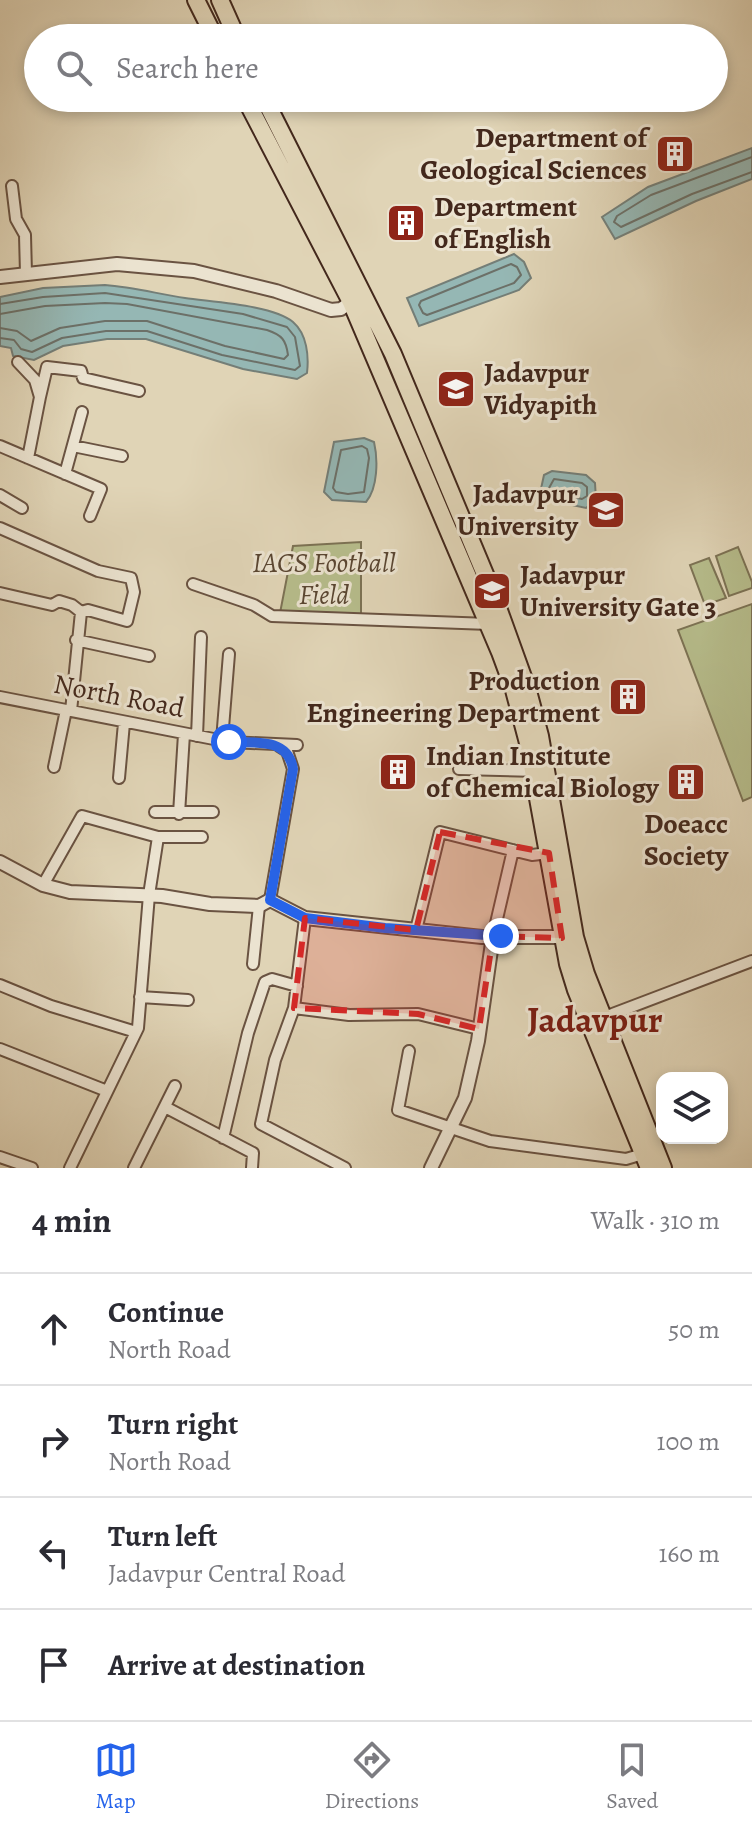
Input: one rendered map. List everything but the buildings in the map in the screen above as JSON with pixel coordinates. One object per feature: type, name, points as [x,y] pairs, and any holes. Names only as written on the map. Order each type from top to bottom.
[{"type":"main road","points":[[196,0],[208,24]]},
{"type":"main road","points":[[220,0],[231,24]]},
{"type":"main road","points":[[253,112],[356,298],[393,354],[492,591],[528,691],[576,990],[646,1161]]},
{"type":"main road","points":[[270,112],[356,298],[514,690],[540,770],[549,853],[569,941],[663,1168]]},
{"type":"street","points":[[12,186],[16,219],[25,235],[26,274]]},
{"type":"street","points":[[0,277],[117,264],[194,271],[276,291],[331,310],[341,309],[356,298]]},
{"type":"street","points":[[18,362],[35,380],[40,397]]},
{"type":"street","points":[[28,458],[47,367],[81,371],[83,378],[139,391]]},
{"type":"street","points":[[65,474],[82,412]]},
{"type":"street","points":[[0,446],[101,489],[90,516]]},
{"type":"street","points":[[73,446],[122,456]]},
{"type":"street","points":[[0,495],[22,508]]},
{"type":"street","points":[[0,528],[98,571],[131,578],[134,592],[127,621],[88,610],[81,612]]},
{"type":"street","points":[[193,584],[254,605],[272,616],[489,624]]},
{"type":"street","points":[[0,593],[52,605],[59,601],[81,612]]},
{"type":"street","points":[[54,767],[69,710],[81,612]]},
{"type":"street","points":[[197,736],[201,637]]},
{"type":"street","points":[[76,640],[149,656]]},
{"type":"street","points":[[222,740],[229,654]]},
{"type":"street","name":"North Road","points":[[0,697],[184,734],[297,745]]},
{"type":"street","points":[[119,778],[124,723]]},
{"type":"street","points":[[179,814],[184,734]]},
{"type":"street","points":[[253,964],[293,769],[287,751],[277,744]]},
{"type":"street","points":[[459,769],[540,770]]},
{"type":"street","points":[[155,812],[213,812]]},
{"type":"street","points":[[43,885],[82,816],[158,837],[202,837]]},
{"type":"street","points":[[416,930],[440,832],[532,855],[549,853]]},
{"type":"street","points":[[70,1168],[136,1032],[149,895],[158,837]]},
{"type":"street","points":[[431,1168],[465,1098],[479,1029],[489,938],[513,850]]},
{"type":"street","points":[[0,862],[43,885],[70,892],[149,895],[210,904],[265,903],[305,918],[489,938],[569,941]]},
{"type":"street","points":[[305,918],[294,1008],[275,1060],[261,1124],[345,1168]]},
{"type":"street","points":[[602,1018],[752,961]]},
{"type":"street","points":[[223,1138],[248,1033],[265,982],[272,979],[297,986]]},
{"type":"street","points":[[0,985],[51,1006],[136,1032]]},
{"type":"street","points":[[140,997],[188,1000]]},
{"type":"street","points":[[294,1008],[349,1015],[418,1014],[479,1029]]},
{"type":"street","points":[[0,1049],[107,1091]]},
{"type":"street","points":[[409,1051],[398,1110],[490,1141],[646,1161]]},
{"type":"street","points":[[134,1168],[175,1086]]},
{"type":"street","points":[[165,1107],[253,1153],[252,1168]]},
{"type":"street","points":[[0,1157],[30,1168]]},
{"type":"highlighted area","points":[[440,832],[549,853],[562,938],[493,936],[479,1029],[418,1014],[294,1008],[305,918],[416,930]]},
{"type":"green space","name":"IACS Football Field","points":[[361,542],[361,617],[280,613],[293,546]]},
{"type":"green space","points":[[738,547],[752,588],[729,596],[716,556]]},
{"type":"green space","points":[[709,558],[726,598],[705,605],[690,565]]},
{"type":"green space","points":[[752,604],[752,797],[743,801],[678,630]]},
{"type":"water","points":[[752,148],[752,179],[615,239],[602,217],[648,187]]},
{"type":"water","points":[[514,254],[524,262],[531,278],[519,290],[419,326],[407,298]]},
{"type":"water","points":[[105,285],[241,305],[284,316],[298,327],[304,339],[307,373],[297,379],[243,369],[146,339],[107,339],[63,346],[34,360],[13,356],[11,348],[0,346],[0,297],[43,288]]},
{"type":"water","points":[[364,438],[374,442],[376,457],[375,481],[370,496],[366,502],[332,500],[324,492],[334,442]]},
{"type":"water","points":[[552,471],[586,475],[595,483],[596,500],[586,508],[539,498],[544,475]]},
{"type":"place","name":"Department of Geological Sciences","points":[[675,154]]},
{"type":"place","name":"Department of English","points":[[406,223]]},
{"type":"place","name":"Jadavpur Vidyapith","points":[[456,389]]},
{"type":"place","name":"Jadavpur University","points":[[606,510]]},
{"type":"place","name":"Jadavpur University Gate 3","points":[[492,591]]},
{"type":"place","name":"Production Engineering Department","points":[[628,697]]},
{"type":"place","name":"Indian Institute of Chemical Biology","points":[[398,772]]},
{"type":"place","name":"Doeacc Society","points":[[686,782]]},
{"type":"district","name":"Jadavpur","points":[[595,1019]]},
{"type":"route","points":[[229,742],[277,744],[287,751],[291,759],[293,769],[270,900],[305,918],[482,937],[501,936]]}]
